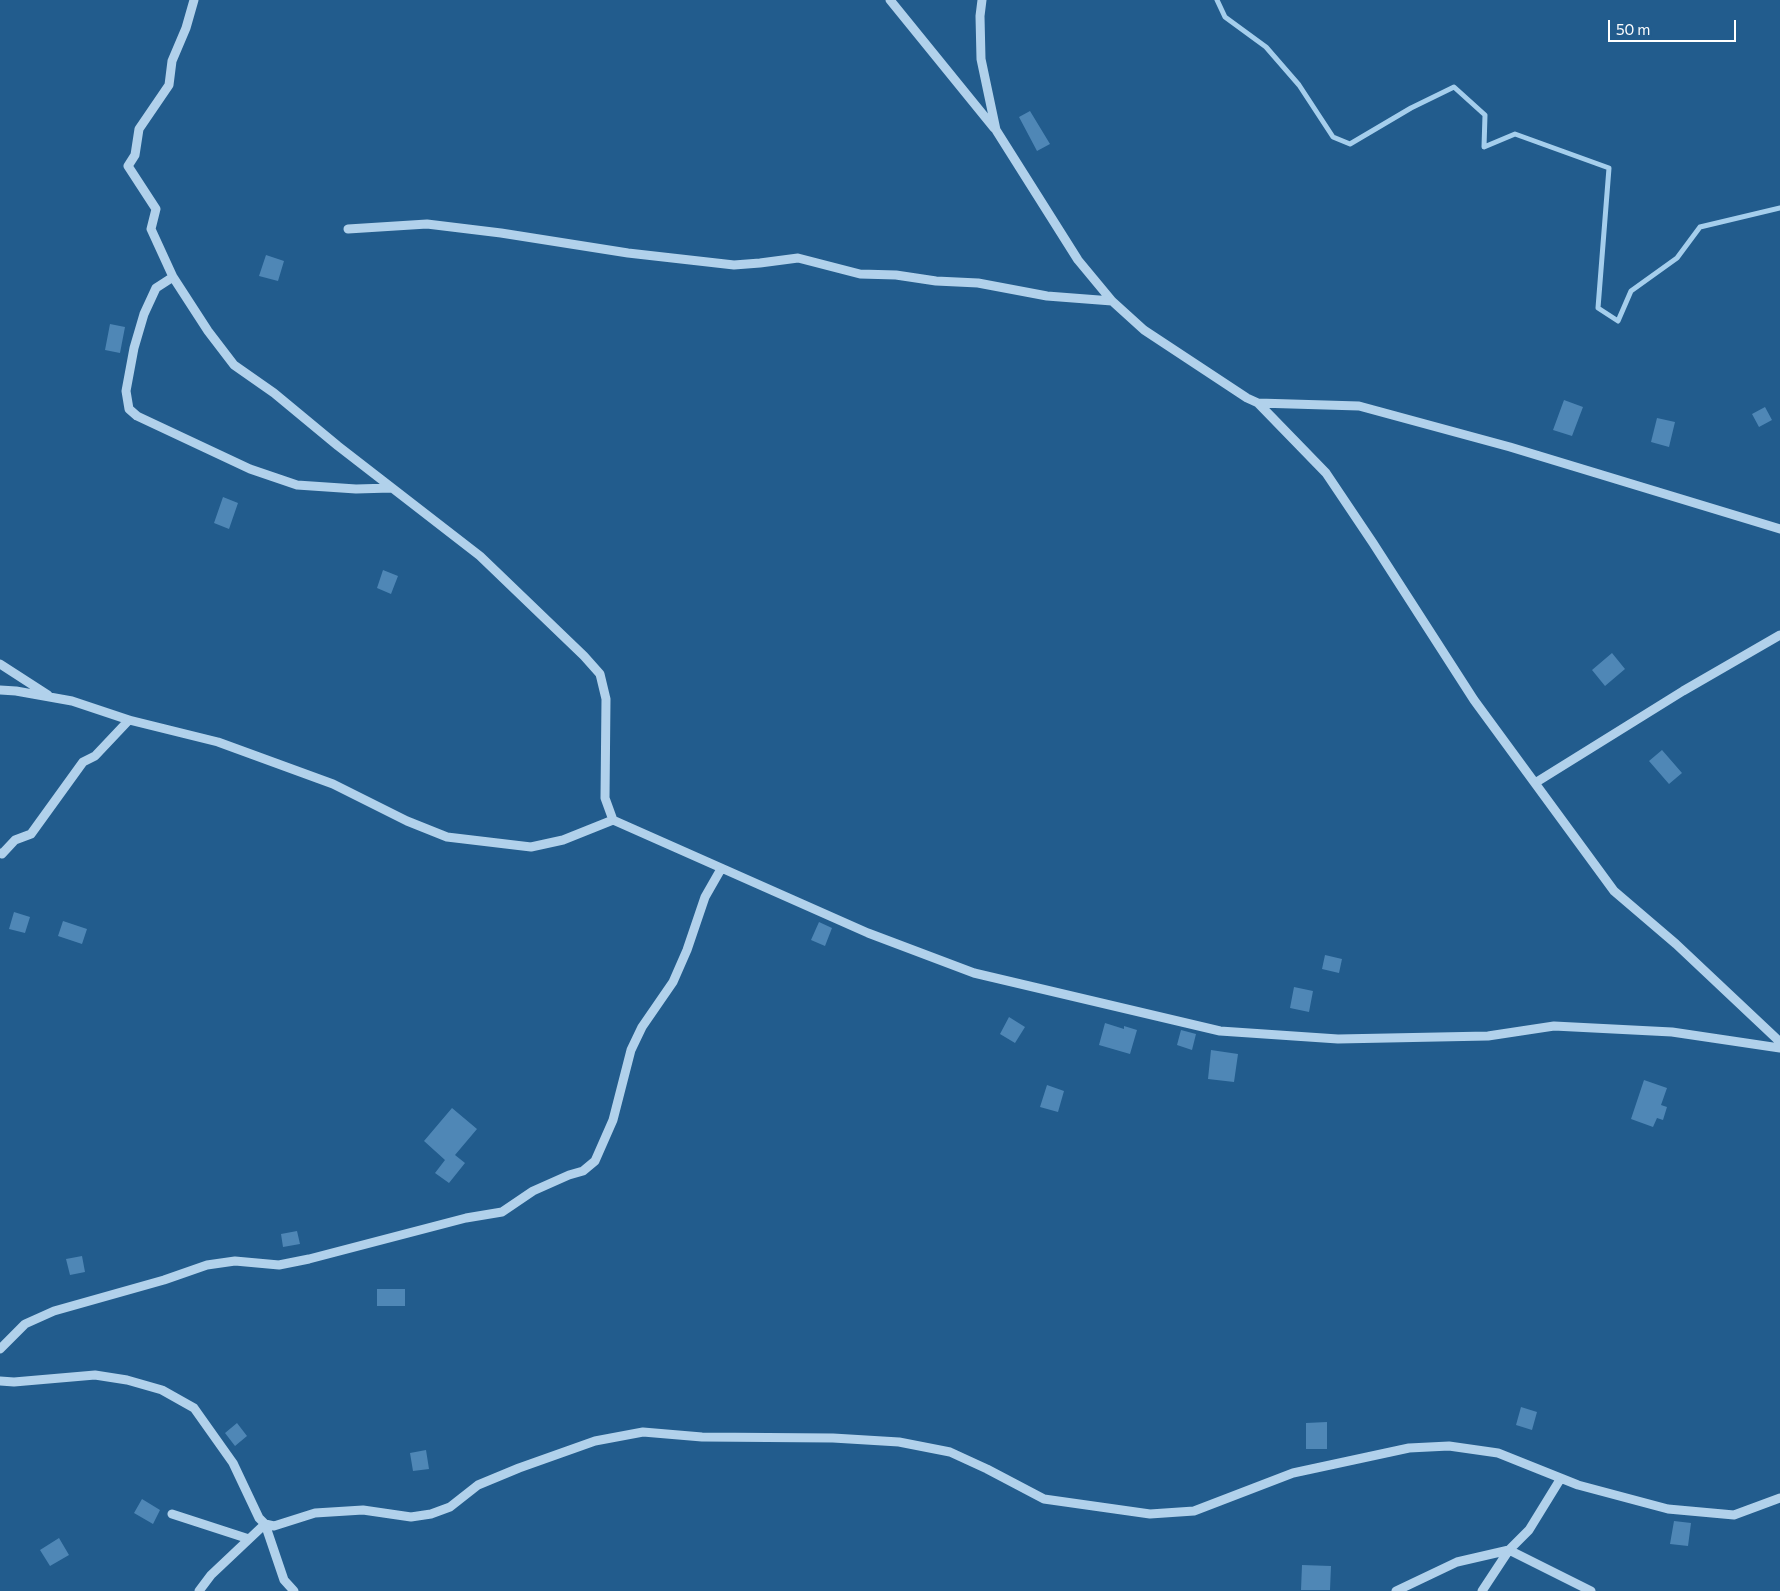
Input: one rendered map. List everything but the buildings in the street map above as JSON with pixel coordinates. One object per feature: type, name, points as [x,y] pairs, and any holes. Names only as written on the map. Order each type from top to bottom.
[{"type":"street","points":[[194,0],[186,28],[172,61],[169,85],[139,129],[135,154],[128,166],[156,209],[150,229],[173,277],[208,331],[234,366],[274,393],[391,488],[480,556],[584,656],[600,674],[606,699],[605,798],[612,820]]},
{"type":"street","points":[[890,0],[996,130],[1078,260],[1112,301],[1144,330],[1247,398],[1258,403],[1326,473],[1474,700],[1614,891],[1676,944],[1780,1042]]},
{"type":"street","points":[[982,0],[980,16],[981,59],[996,130]]},
{"type":"street","points":[[348,230],[427,224],[501,233],[628,253],[734,265],[798,258],[860,274],[896,275],[936,281],[978,283],[1047,296],[1112,301]]},
{"type":"street","points":[[173,277],[156,288],[144,314],[134,348],[126,391],[129,409],[137,416],[250,470],[297,484],[356,489],[391,488]]},
{"type":"street","points":[[1258,403],[1359,406],[1510,447],[1780,529]]},
{"type":"street","points":[[1535,783],[1683,691],[1780,634]]},
{"type":"street","points":[[0,664],[52,698]]},
{"type":"street","points":[[0,690],[72,701],[129,720],[218,742],[333,784],[407,821],[447,837],[531,847],[563,840],[612,820],[868,933],[974,973],[1220,1031],[1338,1039],[1488,1036],[1554,1026],[1672,1032],[1780,1048]]},
{"type":"street","points":[[0,853],[2,854],[15,840],[31,834],[83,762],[95,756],[129,720]]},
{"type":"street","points":[[0,1349],[25,1324],[54,1311],[164,1280],[207,1265],[235,1261],[279,1265],[309,1260],[466,1218],[502,1212],[533,1191],[561,1178],[583,1171],[595,1161],[613,1120],[631,1050],[642,1027],[672,982],[688,950],[705,897],[721,869]]},
{"type":"street","points":[[0,1380],[14,1382],[95,1375],[127,1380],[162,1390],[194,1408],[233,1463],[259,1518],[264,1524],[284,1580],[294,1591]]},
{"type":"street","points":[[264,1524],[274,1526],[315,1513],[363,1510],[411,1517],[431,1514],[450,1507],[478,1485],[519,1468],[594,1441],[643,1432],[702,1437],[832,1438],[899,1442],[950,1452],[1044,1499],[1150,1514],[1194,1511],[1293,1473],[1409,1448],[1449,1446],[1498,1453],[1578,1484],[1668,1510],[1734,1515],[1780,1498]]},
{"type":"street","points":[[1482,1591],[1509,1550],[1529,1530],[1561,1478]]},
{"type":"street","points":[[172,1514],[249,1539]]},
{"type":"street","points":[[199,1591],[211,1575],[264,1524]]},
{"type":"street","points":[[1396,1591],[1457,1562],[1509,1550],[1592,1591]]},
{"type":"waterway","points":[[1217,0],[1225,17],[1266,47],[1299,85],[1333,137],[1350,144],[1411,108],[1454,87],[1485,115],[1484,147],[1515,134],[1609,168],[1598,308],[1618,321],[1631,291],[1677,258],[1700,227],[1780,208]]}]
